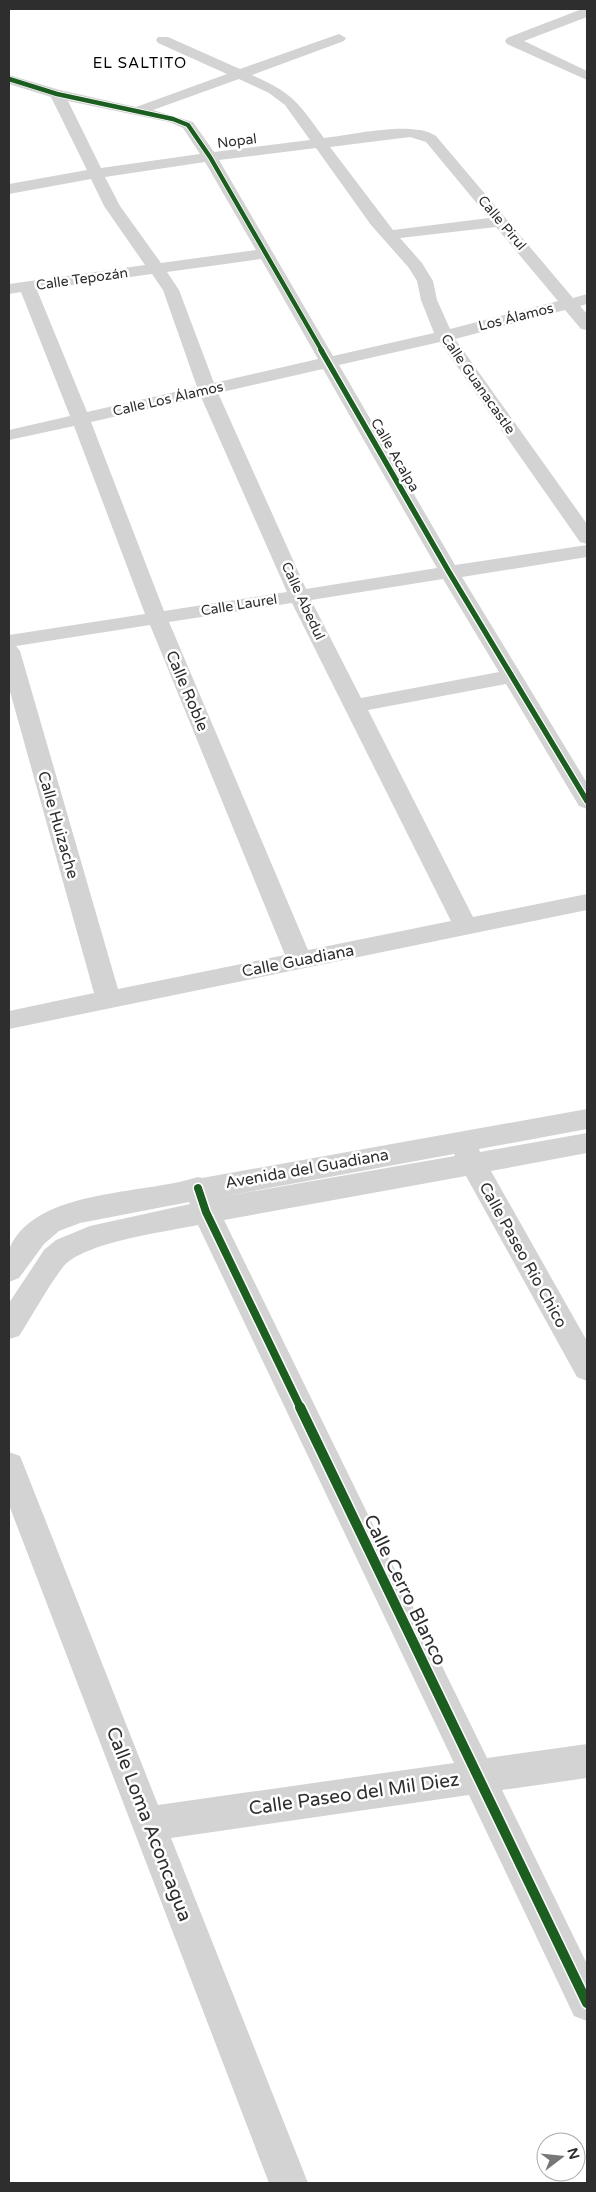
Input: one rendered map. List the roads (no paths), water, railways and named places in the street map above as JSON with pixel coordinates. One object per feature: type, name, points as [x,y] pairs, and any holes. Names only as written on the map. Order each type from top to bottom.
[{"type":"street","points":[[587,12],[512,40],[518,45],[587,76]]},
{"type":"street","points":[[9,79],[57,94],[137,111],[239,76],[339,38]]},
{"type":"street","name":"Calle Guanacastle","points":[[163,40],[282,94],[320,143],[376,222],[416,266],[425,281],[429,300],[444,336],[587,538]]},
{"type":"street","points":[[57,94],[112,206],[155,269]]},
{"type":"street","name":"Calle Acalpa","points":[[137,111],[188,125],[210,157],[449,572],[587,801]]},
{"type":"street","name":"Nopal","points":[[9,189],[95,173],[410,133]]},
{"type":"street","name":"Calle Pirul","points":[[410,133],[425,135],[431,139],[500,222],[579,301],[587,325]]},
{"type":"street","points":[[389,235],[500,222]]},
{"type":"street","name":"Calle Tepozán","points":[[9,289],[265,254]]},
{"type":"street","name":"Calle Abedul","points":[[155,269],[171,290],[176,301],[207,389],[299,596],[466,927]]},
{"type":"street","name":"Calle Roble","points":[[27,286],[43,322],[79,420],[157,618],[300,960]]},
{"type":"street","name":"Los Álamos","points":[[327,363],[444,336],[579,301]]},
{"type":"street","name":"Calle Los Álamos","points":[[9,435],[327,363]]},
{"type":"street","name":"Calle Laurel","points":[[9,640],[587,551]]},
{"type":"street","name":"Calle Huizache","points":[[9,651],[108,998]]},
{"type":"street","points":[[354,706],[512,676]]},
{"type":"street","name":"Calle Guadiana","points":[[9,1020],[108,998],[587,902]]},
{"type":"street","name":"Avenida del Guadiana","points":[[467,1153],[587,1119]]},
{"type":"street","name":"Avenida del Guadiana","points":[[9,1270],[34,1236],[49,1223],[77,1212],[202,1200],[467,1153],[587,1143]]},
{"type":"street","name":"Calle Paseo Río Chico","points":[[467,1153],[587,1368]]},
{"type":"street","name":"Avenida del Guadiana","points":[[9,1327],[54,1258],[66,1248],[90,1237],[202,1200]]},
{"type":"street","name":"Calle Cerro Blanco","points":[[202,1200],[476,1776],[587,2003]]},
{"type":"street","name":"Calle Loma Aconcagua","points":[[9,1466],[150,1824],[288,2183]]},
{"type":"street","name":"Calle Paseo del Mil Diez","points":[[150,1824],[476,1776],[587,1762]]},
{"type":"district","name":"EL SALTITO","points":[[140,63]]}]
